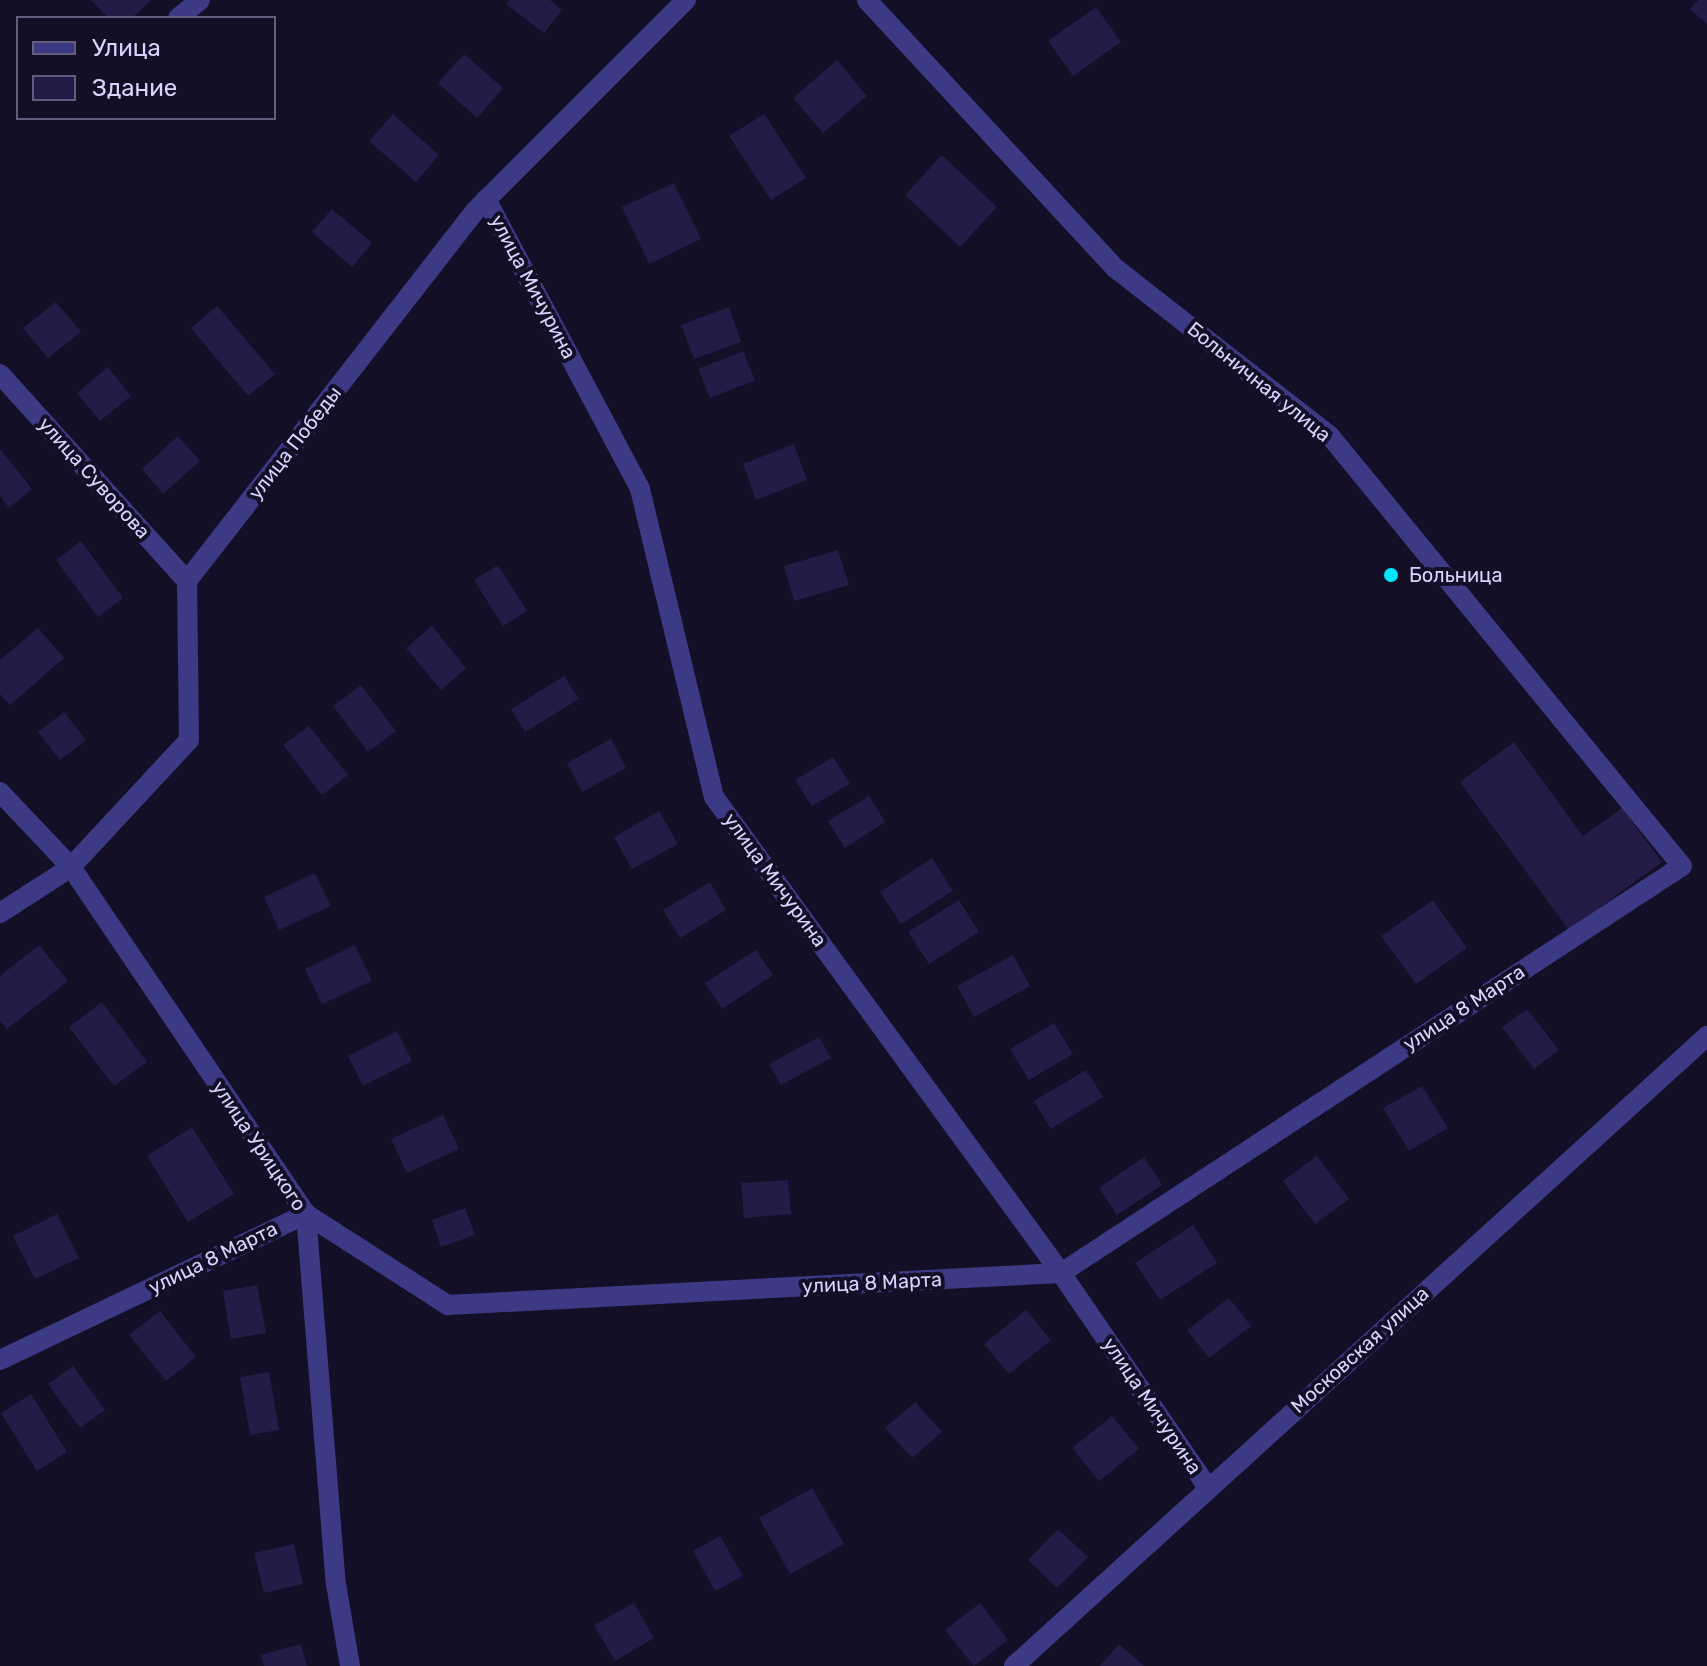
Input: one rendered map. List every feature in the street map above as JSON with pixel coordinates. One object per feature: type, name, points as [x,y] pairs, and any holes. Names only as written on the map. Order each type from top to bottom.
[{"type":"street","points":[[180,16],[200,0]]},
{"type":"street","name":"улица Победы","points":[[187,581],[486,199],[686,0]]},
{"type":"street","name":"Больничная улица","points":[[867,0],[1115,268],[1330,436],[1682,866]]},
{"type":"street","name":"улица Мичурина","points":[[486,199],[640,489],[714,797],[1061,1273],[1208,1488]]},
{"type":"street","name":"улица Суворова","points":[[0,374],[187,581]]},
{"type":"street","points":[[0,913],[71,867],[189,740],[187,581]]},
{"type":"street","name":"улица Урицкого","points":[[0,792],[71,867],[306,1214],[336,1584],[350,1666]]},
{"type":"street","name":"улица 8 Марта","points":[[0,1360],[306,1214],[448,1305],[1061,1273],[1682,866]]},
{"type":"street","name":"Московская улица","points":[[1014,1666],[1707,1036]]},
{"type":"building","points":[[91,0],[151,0],[134,16],[106,16]]},
{"type":"building","points":[[510,0],[550,0],[562,10],[544,33],[506,4]]},
{"type":"building","points":[[1698,0],[1707,0],[1707,24],[1690,9]]},
{"type":"building","points":[[1096,7],[1121,42],[1073,76],[1048,41]]},
{"type":"building","points":[[464,54],[503,88],[477,118],[438,83]]},
{"type":"building","points":[[837,60],[867,96],[823,133],[793,98]]},
{"type":"building","points":[[393,114],[439,155],[416,182],[369,141]]},
{"type":"building","points":[[764,114],[806,178],[771,200],[729,136]]},
{"type":"building","points":[[942,155],[997,207],[960,247],[905,195]]},
{"type":"building","points":[[674,183],[701,239],[649,264],[622,207]]},
{"type":"building","points":[[332,209],[372,243],[352,267],[312,232]]},
{"type":"building","points":[[56,302],[81,332],[48,358],[23,328]]},
{"type":"building","points":[[217,306],[275,374],[248,396],[191,328]]},
{"type":"building","points":[[729,307],[741,342],[694,359],[681,325]]},
{"type":"building","points":[[743,351],[755,380],[710,398],[698,369]]},
{"type":"building","points":[[108,367],[131,396],[100,421],[77,393]]},
{"type":"building","points":[[178,436],[200,461],[163,494],[142,469]]},
{"type":"building","points":[[794,444],[807,480],[756,500],[743,464]]},
{"type":"building","points":[[0,449],[32,489],[9,508],[0,496]]},
{"type":"building","points":[[81,541],[123,598],[98,617],[56,560]]},
{"type":"building","points":[[838,550],[849,585],[794,601],[784,566]]},
{"type":"building","points":[[498,565],[527,611],[503,626],[474,580]]},
{"type":"building","points":[[432,626],[466,668],[441,690],[406,648]]},
{"type":"building","points":[[38,628],[64,658],[10,705],[0,694],[0,660]]},
{"type":"building","points":[[564,676],[579,699],[525,732],[511,709]]},
{"type":"building","points":[[361,685],[396,731],[368,752],[333,706]]},
{"type":"building","points":[[64,712],[86,740],[60,760],[38,732]]},
{"type":"building","points":[[309,726],[348,775],[322,795],[283,745]]},
{"type":"building","points":[[611,739],[626,768],[582,792],[567,763]]},
{"type":"building","points":[[1514,742],[1583,836],[1622,808],[1662,862],[1569,930],[1460,782]]},
{"type":"building","points":[[833,757],[850,784],[812,806],[795,780]]},
{"type":"building","points":[[869,796],[885,822],[845,848],[828,821]]},
{"type":"building","points":[[659,811],[678,844],[632,869],[614,837]]},
{"type":"building","points":[[932,858],[953,891],[901,924],[880,892]]},
{"type":"building","points":[[315,873],[331,906],[279,930],[264,897]]},
{"type":"building","points":[[710,882],[726,910],[680,938],[663,910]]},
{"type":"building","points":[[959,900],[979,932],[929,964],[908,932]]},
{"type":"building","points":[[1433,900],[1467,948],[1416,984],[1381,936]]},
{"type":"building","points":[[39,945],[68,981],[7,1029],[0,1021],[0,976]]},
{"type":"building","points":[[355,945],[372,981],[322,1004],[305,969]]},
{"type":"building","points":[[756,950],[773,975],[722,1009],[705,983]]},
{"type":"building","points":[[1013,955],[1030,986],[974,1017],[957,986]]},
{"type":"building","points":[[102,1002],[147,1062],[114,1086],[69,1027]]},
{"type":"building","points":[[1527,1009],[1559,1050],[1534,1069],[1502,1027]]},
{"type":"building","points":[[1054,1023],[1073,1054],[1029,1080],[1010,1049]]},
{"type":"building","points":[[397,1031],[412,1061],[363,1086],[348,1056]]},
{"type":"building","points":[[819,1037],[831,1058],[781,1085],[769,1064]]},
{"type":"building","points":[[1086,1070],[1103,1097],[1051,1129],[1034,1101]]},
{"type":"building","points":[[1422,1086],[1448,1128],[1409,1151],[1383,1108]]},
{"type":"building","points":[[443,1115],[459,1149],[407,1173],[391,1139]]},
{"type":"building","points":[[192,1127],[234,1194],[188,1222],[147,1156]]},
{"type":"building","points":[[1317,1156],[1349,1199],[1315,1224],[1283,1181]]},
{"type":"building","points":[[1144,1157],[1162,1185],[1117,1215],[1099,1188]]},
{"type":"building","points":[[788,1180],[791,1214],[744,1218],[741,1183]]},
{"type":"building","points":[[465,1208],[475,1235],[441,1247],[432,1220]]},
{"type":"building","points":[[57,1214],[79,1258],[35,1279],[13,1236]]},
{"type":"building","points":[[1193,1225],[1217,1263],[1160,1300],[1135,1263]]},
{"type":"building","points":[[257,1285],[266,1333],[231,1339],[223,1291]]},
{"type":"building","points":[[1229,1298],[1251,1326],[1209,1358],[1187,1330]]},
{"type":"building","points":[[1026,1310],[1051,1340],[1009,1374],[984,1344]]},
{"type":"building","points":[[160,1311],[196,1357],[166,1381],[129,1335]]},
{"type":"building","points":[[73,1366],[105,1410],[80,1428],[48,1384]]},
{"type":"building","points":[[269,1372],[279,1430],[250,1435],[240,1377]]},
{"type":"building","points":[[31,1394],[67,1452],[37,1471],[1,1413]]},
{"type":"building","points":[[915,1402],[942,1432],[912,1458],[885,1428]]},
{"type":"building","points":[[1112,1416],[1139,1449],[1099,1481],[1072,1448]]},
{"type":"building","points":[[812,1488],[844,1544],[790,1574],[759,1518]]},
{"type":"building","points":[[1058,1529],[1088,1557],[1057,1588],[1028,1560]]},
{"type":"building","points":[[720,1536],[743,1576],[715,1591],[693,1551]]},
{"type":"building","points":[[294,1544],[303,1584],[264,1593],[254,1553]]},
{"type":"building","points":[[634,1603],[654,1638],[615,1661],[594,1625]]},
{"type":"building","points":[[980,1603],[1008,1640],[974,1666],[945,1630]]},
{"type":"building","points":[[301,1644],[307,1666],[264,1666],[261,1655]]},
{"type":"building","points":[[1119,1644],[1144,1666],[1100,1666]]},
{"type":"place","name":"Больница","points":[[1391,575]]}]
